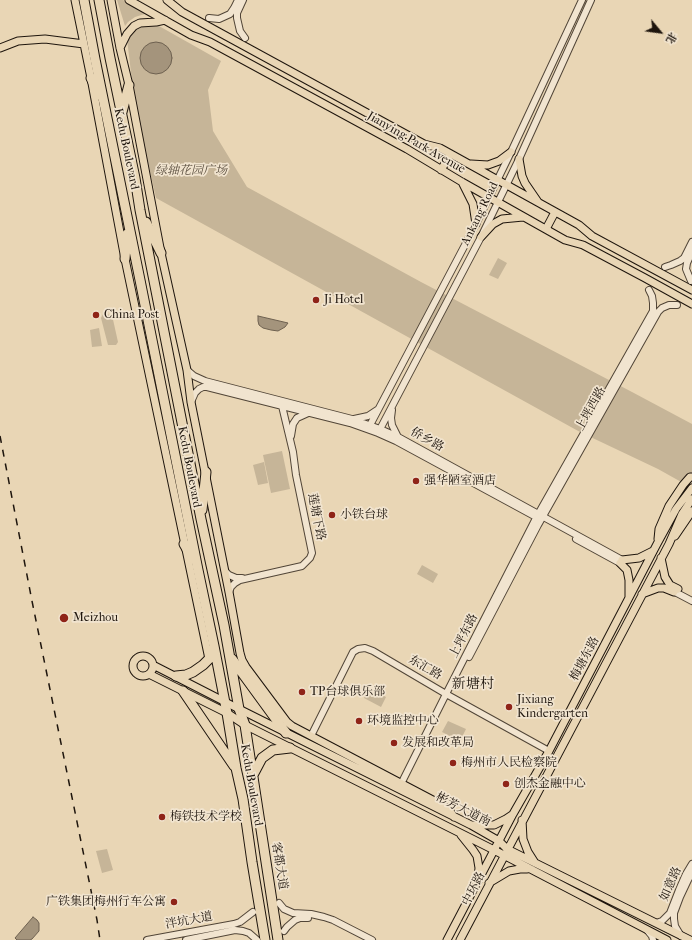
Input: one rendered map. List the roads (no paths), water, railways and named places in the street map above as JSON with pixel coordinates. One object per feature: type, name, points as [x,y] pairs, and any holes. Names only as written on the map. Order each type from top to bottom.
[{"type":"highway","name":"Kedu Boulevard","points":[[84,0],[227,713],[236,768],[243,799],[265,940]]},
{"type":"highway","name":"Kedu Boulevard","points":[[99,0],[201,519],[224,625],[239,709],[245,725]]},
{"type":"highway","points":[[91,78],[105,110]]},
{"type":"highway","points":[[121,115],[129,85]]},
{"type":"highway","points":[[117,162],[126,167],[132,163]]},
{"type":"highway","points":[[120,178],[124,174],[127,174],[135,178]]},
{"type":"highway","points":[[140,210],[161,253]]},
{"type":"highway","points":[[125,259],[128,224]]},
{"type":"highway","points":[[201,519],[206,472]]},
{"type":"highway","points":[[184,544],[198,570]]},
{"type":"highway","points":[[210,628],[224,625]]},
{"type":"highway","points":[[176,676],[186,675],[204,665],[209,659],[214,646]]},
{"type":"highway","points":[[230,657],[286,732]]},
{"type":"highway","points":[[183,691],[236,768]]},
{"type":"highway","name":"客都大道","points":[[245,725],[278,940]]},
{"type":"highway","points":[[252,777],[262,758],[273,750],[290,748]]},
{"type":"highway","points":[[243,799],[256,797]]},
{"type":"highway","points":[[247,876],[252,862]]},
{"type":"highway","points":[[266,863],[275,875]]},
{"type":"main road","points":[[75,0],[125,259],[209,659]]},
{"type":"main road","points":[[111,0],[161,253],[186,370],[240,653],[246,667],[287,722],[402,787]]},
{"type":"main road","name":"Jianying Park Avenue","points":[[129,0],[191,35],[210,42],[407,149],[441,170],[565,240],[583,246],[692,304]]},
{"type":"main road","name":"Jianying Park Avenue","points":[[167,0],[182,12],[424,144],[440,148],[579,225],[592,236],[692,290]]},
{"type":"main road","points":[[120,48],[127,34],[134,26],[140,23],[165,20]]},
{"type":"main road","points":[[0,48],[18,40],[38,39],[84,44]]},
{"type":"main road","points":[[252,65],[259,54]]},
{"type":"main road","points":[[467,164],[488,165],[499,161],[511,152]]},
{"type":"main road","points":[[441,170],[450,154]]},
{"type":"main road","points":[[519,159],[522,176],[525,183],[539,204]]},
{"type":"main road","points":[[462,182],[473,204],[476,224]]},
{"type":"main road","points":[[546,229],[555,212]]},
{"type":"main road","points":[[481,237],[493,224],[502,219],[524,217]]},
{"type":"main road","points":[[657,544],[659,528],[669,506],[683,485],[690,477],[692,477]]},
{"type":"main road","name":"梅塘东路","points":[[499,841],[549,751],[676,509],[692,488]]},
{"type":"main road","name":"梅塘东路","points":[[507,849],[669,544],[682,514],[692,499]]},
{"type":"main road","points":[[669,544],[677,535],[692,511]]},
{"type":"main road","points":[[629,598],[629,580],[627,570],[621,561],[639,558],[654,551]]},
{"type":"main road","points":[[661,558],[665,577],[670,585],[677,591]]},
{"type":"main road","points":[[642,594],[658,588],[677,591]]},
{"type":"main road","points":[[145,656],[152,660],[152,670],[149,674],[142,676],[137,674],[134,670],[134,662],[138,658],[145,656]]},
{"type":"main road","name":"彬芳大道南","points":[[153,665],[239,709],[402,787],[499,841],[507,849],[690,940]]},
{"type":"main road","name":"彬芳大道南","points":[[149,674],[227,713],[245,725],[494,850],[667,940]]},
{"type":"main road","points":[[471,825],[494,825],[513,814]]},
{"type":"main road","points":[[522,820],[524,838],[528,852],[536,863]]},
{"type":"main road","points":[[460,834],[477,856],[479,868],[478,879]]},
{"type":"main road","name":"中环路","points":[[447,940],[499,841]]},
{"type":"main road","name":"中环路","points":[[460,940],[507,849]]},
{"type":"main road","points":[[489,883],[509,871],[529,869]]},
{"type":"street","points":[[238,0],[236,9],[238,24],[240,31],[245,38]]},
{"type":"street","points":[[209,18],[219,19],[230,14],[243,0]]},
{"type":"street","name":"Ankang Road","points":[[369,427],[476,224],[582,0]]},
{"type":"street","name":"Ankang Road","points":[[379,431],[481,237],[519,159],[592,0]]},
{"type":"street","points":[[691,281],[686,269],[686,258],[692,242]]},
{"type":"street","points":[[665,266],[677,263],[686,258],[692,252]]},
{"type":"street","points":[[649,290],[656,312],[669,305],[677,305]]},
{"type":"street","name":"上坪西路","points":[[540,517],[656,312]]},
{"type":"street","points":[[186,370],[206,384],[195,393],[191,402]]},
{"type":"street","name":"侨乡路","points":[[206,384],[352,419],[379,431],[398,437],[540,517]]},
{"type":"street","name":"侨乡路","points":[[206,384],[308,413],[369,427]]},
{"type":"street","points":[[385,396],[393,405],[391,418],[392,425],[398,437]]},
{"type":"street","name":"莲塘下路","points":[[250,577],[302,566],[310,558],[312,553],[296,475],[293,452],[282,406]]},
{"type":"street","points":[[352,419],[368,416],[380,408]]},
{"type":"street","points":[[290,440],[293,424],[297,418],[308,413]]},
{"type":"street","name":"侨乡路","points":[[379,431],[621,561]]},
{"type":"street","name":"上坪东路","points":[[402,787],[448,694],[540,517]]},
{"type":"street","points":[[225,571],[229,575],[236,578],[250,577]]},
{"type":"street","points":[[229,592],[234,583],[250,577]]},
{"type":"street","points":[[677,591],[692,597]]},
{"type":"street","points":[[677,591],[692,601]]},
{"type":"street","name":"东汇路","points":[[311,736],[354,652],[358,649],[365,648],[373,650],[549,751]]},
{"type":"street","name":"如意路","points":[[672,913],[679,890],[692,864]]},
{"type":"street","name":"如意路","points":[[672,913],[692,873]]},
{"type":"street","points":[[279,903],[284,909],[293,913],[332,923],[365,940]]},
{"type":"street","points":[[253,912],[235,927],[249,933],[257,940]]},
{"type":"street","points":[[656,923],[662,921],[672,913],[675,926],[681,936]]},
{"type":"street","points":[[284,932],[287,927],[300,916],[311,914],[324,916],[372,940]]},
{"type":"street","name":"泮坑大道","points":[[147,940],[235,927]]},
{"type":"street","name":"泮坑大道","points":[[186,940],[235,927]]},
{"type":"street","points":[[646,929],[652,936],[653,940]]},
{"type":"railway","points":[[0,436],[100,940]]},
{"type":"place","name":"Ji Hotel","points":[[316,300]]},
{"type":"place","name":"China Post","points":[[96,315]]},
{"type":"place","name":"强华陋室酒店","points":[[416,481]]},
{"type":"place","name":"小铁台球","points":[[332,515]]},
{"type":"place","name":"Meizhou","points":[[64,618]]},
{"type":"place","name":"TP台球俱乐部","points":[[302,692]]},
{"type":"place","name":"Jixiang Kindergarten","points":[[509,707]]},
{"type":"place","name":"环境监控中心","points":[[359,721]]},
{"type":"place","name":"发展和改革局","points":[[394,743]]},
{"type":"place","name":"梅州市人民检察院","points":[[453,763]]},
{"type":"place","name":"创杰金融中心","points":[[506,784]]},
{"type":"place","name":"梅铁技术学校","points":[[162,817]]},
{"type":"place","name":"广铁集团梅州行车公寓","points":[[174,902]]},
{"type":"district","name":"新塘村","points":[[473,685]]},
{"type":"park label","name":"绿轴花园广场","points":[[191,171]]}]
